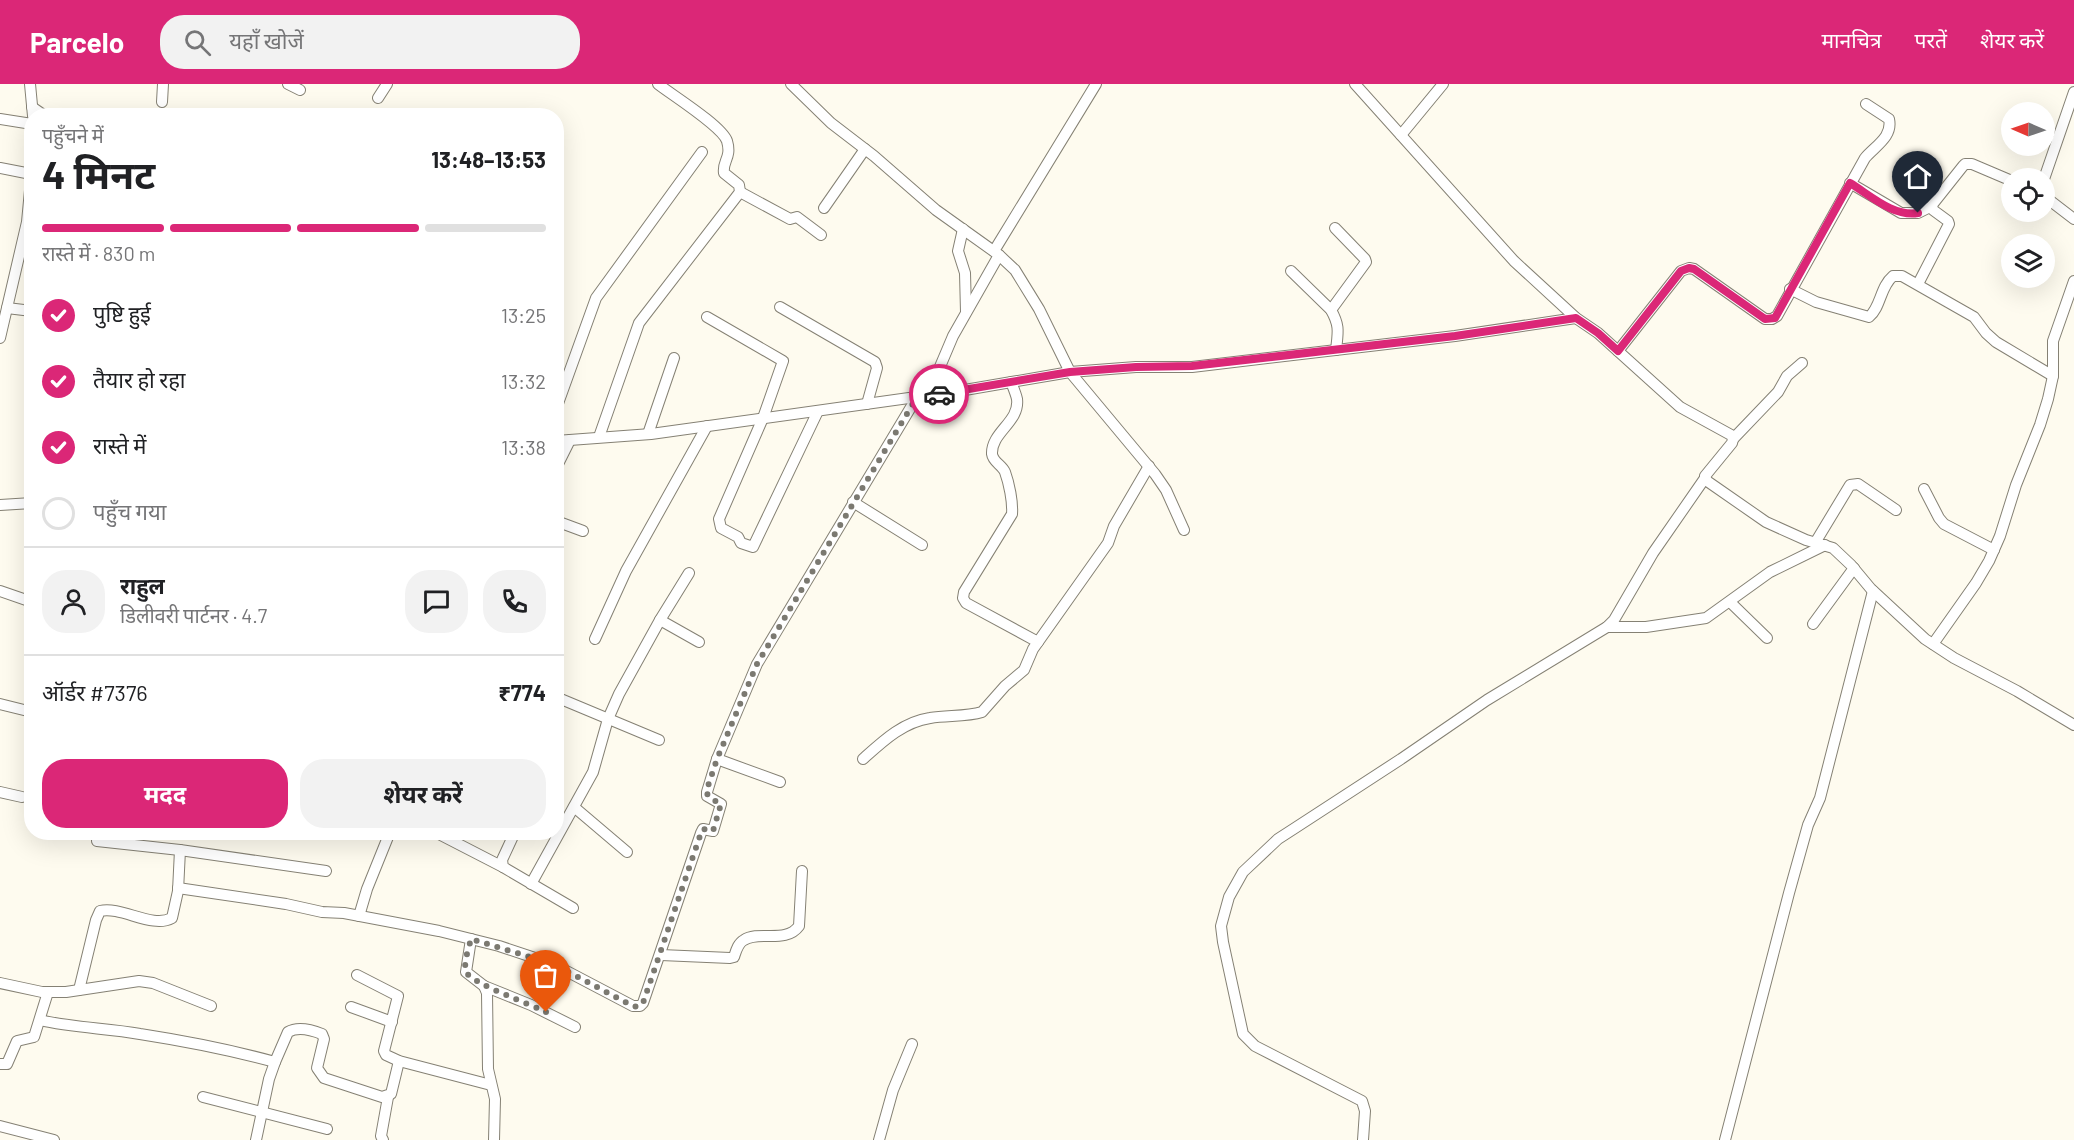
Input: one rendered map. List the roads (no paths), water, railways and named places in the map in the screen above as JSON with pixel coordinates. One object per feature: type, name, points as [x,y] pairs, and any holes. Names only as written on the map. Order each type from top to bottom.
[{"type":"street","points":[[30,84],[32,108]]},
{"type":"street","points":[[162,102],[163,84]]},
{"type":"street","points":[[288,84],[300,90]]},
{"type":"street","points":[[378,98],[387,84]]},
{"type":"street","points":[[599,437],[639,323],[740,192],[740,185],[724,173],[723,168],[729,156],[724,135],[657,84]]},
{"type":"street","points":[[790,84],[831,123],[936,210],[997,253],[1015,270],[1025,283],[1070,372],[1149,466],[1166,490],[1184,530]]},
{"type":"street","points":[[178,888],[286,904],[322,912],[344,913],[471,939],[553,964],[637,1007],[643,1003],[701,833],[703,829],[713,831],[721,807],[719,802],[707,796],[717,759],[757,664],[853,502],[923,396],[997,253],[1096,84]]},
{"type":"street","points":[[1355,84],[1514,261],[1576,318],[1598,333],[1680,407],[1731,435],[1733,439]]},
{"type":"street","points":[[1401,135],[1443,84]]},
{"type":"street","points":[[2048,168],[2074,92]]},
{"type":"street","points":[[1618,351],[1685,269],[1694,269],[1765,319],[1772,319],[1776,316],[1865,158],[1889,130],[1889,119],[1866,104]]},
{"type":"street","points":[[0,119],[24,123]]},
{"type":"street","points":[[824,208],[865,149]]},
{"type":"street","points":[[564,387],[596,297],[702,152]]},
{"type":"street","points":[[1850,183],[1901,213],[1918,213],[1932,206],[1965,164],[1972,164],[2001,176]]},
{"type":"street","points":[[0,168],[24,170]]},
{"type":"street","points":[[740,192],[790,219],[797,217],[821,235]]},
{"type":"street","points":[[2055,204],[2074,219]]},
{"type":"street","points":[[1918,284],[1949,224],[1948,220],[1932,206]]},
{"type":"street","points":[[1331,310],[1366,262],[1335,228]]},
{"type":"street","points":[[963,229],[958,251],[965,273],[966,313]]},
{"type":"street","points":[[0,338],[7,308],[6,291],[24,232]]},
{"type":"street","points":[[1291,271],[1331,310],[1339,328],[1335,350]]},
{"type":"street","points":[[1790,289],[1816,302],[1865,317],[1874,312],[1886,283],[1893,276],[1902,276],[1974,317],[1996,342],[2053,376]]},
{"type":"street","points":[[1933,644],[1976,583],[2001,536],[2022,468],[2040,425],[2053,376],[2053,340],[2074,281]]},
{"type":"street","points":[[780,307],[875,362],[877,368],[867,404]]},
{"type":"street","points":[[7,308],[24,310]]},
{"type":"street","points":[[706,317],[783,361],[763,418],[718,519],[721,528],[738,537],[740,542],[751,548],[818,411]]},
{"type":"street","points":[[564,440],[648,434],[708,426],[923,396],[1070,372],[1192,366],[1455,336],[1576,318]]},
{"type":"street","points":[[648,434],[674,358]]},
{"type":"street","points":[[1363,1140],[1365,1111],[1362,1101],[1255,1046],[1242,1031],[1221,926],[1229,897],[1243,872],[1278,838],[1401,759],[1487,700],[1607,627],[1614,620],[1657,546],[1733,439],[1778,392],[1787,376],[1802,363]]},
{"type":"street","points":[[1011,382],[1017,405],[1013,417],[994,442],[992,453],[995,461],[1005,471],[1012,514],[964,592],[963,598],[966,603],[1038,642]]},
{"type":"street","points":[[595,639],[626,571],[708,426]]},
{"type":"street","points":[[564,452],[570,440]]},
{"type":"street","points":[[863,759],[888,737],[916,722],[930,718],[982,712],[1005,686],[1024,670],[1038,642],[1108,543],[1114,526],[1149,466]]},
{"type":"street","points":[[1705,478],[1766,522],[1833,548],[1873,591],[1933,644],[2074,725]]},
{"type":"street","points":[[1607,627],[1647,627],[1700,620],[1713,615],[1770,572],[1820,544],[1852,484],[1858,484],[1896,510]]},
{"type":"street","points":[[1924,489],[1944,524],[1994,550]]},
{"type":"street","points":[[853,502],[922,545]]},
{"type":"street","points":[[0,505],[24,504]]},
{"type":"street","points":[[564,524],[583,531]]},
{"type":"street","points":[[1813,624],[1854,568]]},
{"type":"street","points":[[564,825],[598,759],[608,719],[660,620],[689,573]]},
{"type":"street","points":[[0,591],[24,599]]},
{"type":"street","points":[[1725,1140],[1808,825],[1820,798],[1873,591]]},
{"type":"street","points":[[1730,602],[1767,638]]},
{"type":"street","points":[[660,620],[699,642]]},
{"type":"street","points":[[564,700],[659,740]]},
{"type":"street","points":[[0,704],[24,710]]},
{"type":"street","points":[[717,759],[780,782]]},
{"type":"street","points":[[0,792],[22,797]]},
{"type":"street","points":[[574,807],[627,852]]},
{"type":"street","points":[[359,916],[387,840]]},
{"type":"street","points":[[451,840],[503,867],[573,908]]},
{"type":"street","points":[[503,867],[502,860],[511,840]]},
{"type":"street","points":[[531,884],[556,840]]},
{"type":"street","points":[[97,841],[180,850],[326,871]]},
{"type":"street","points":[[79,990],[100,911],[117,912],[158,921],[168,920],[174,915],[180,850]]},
{"type":"street","points":[[661,955],[730,958],[734,957],[740,944],[746,938],[788,935],[796,931],[799,926],[802,871]]},
{"type":"street","points":[[471,939],[466,972],[484,986],[531,1005],[575,1027]]},
{"type":"street","points":[[357,975],[398,996],[384,1051],[386,1055],[399,1061],[491,1085]]},
{"type":"street","points":[[0,983],[48,992],[66,992],[139,981],[153,983],[211,1006]]},
{"type":"street","points":[[484,986],[487,993],[488,1069],[495,1099],[494,1140]]},
{"type":"street","points":[[0,1064],[7,1064],[10,1060],[17,1041],[34,1037],[48,992]]},
{"type":"street","points":[[351,1007],[392,1022]]},
{"type":"street","points":[[40,1020],[64,1026],[139,1034],[275,1062]]},
{"type":"street","points":[[256,1140],[269,1079],[288,1032],[295,1028],[322,1034],[324,1038],[317,1068],[324,1078],[388,1097]]},
{"type":"street","points":[[879,1140],[893,1090],[912,1044]]},
{"type":"street","points":[[384,1140],[381,1136],[388,1097],[391,1094],[399,1061]]},
{"type":"street","points":[[203,1097],[327,1129]]},
{"type":"street","points":[[0,1126],[54,1140]]}]
